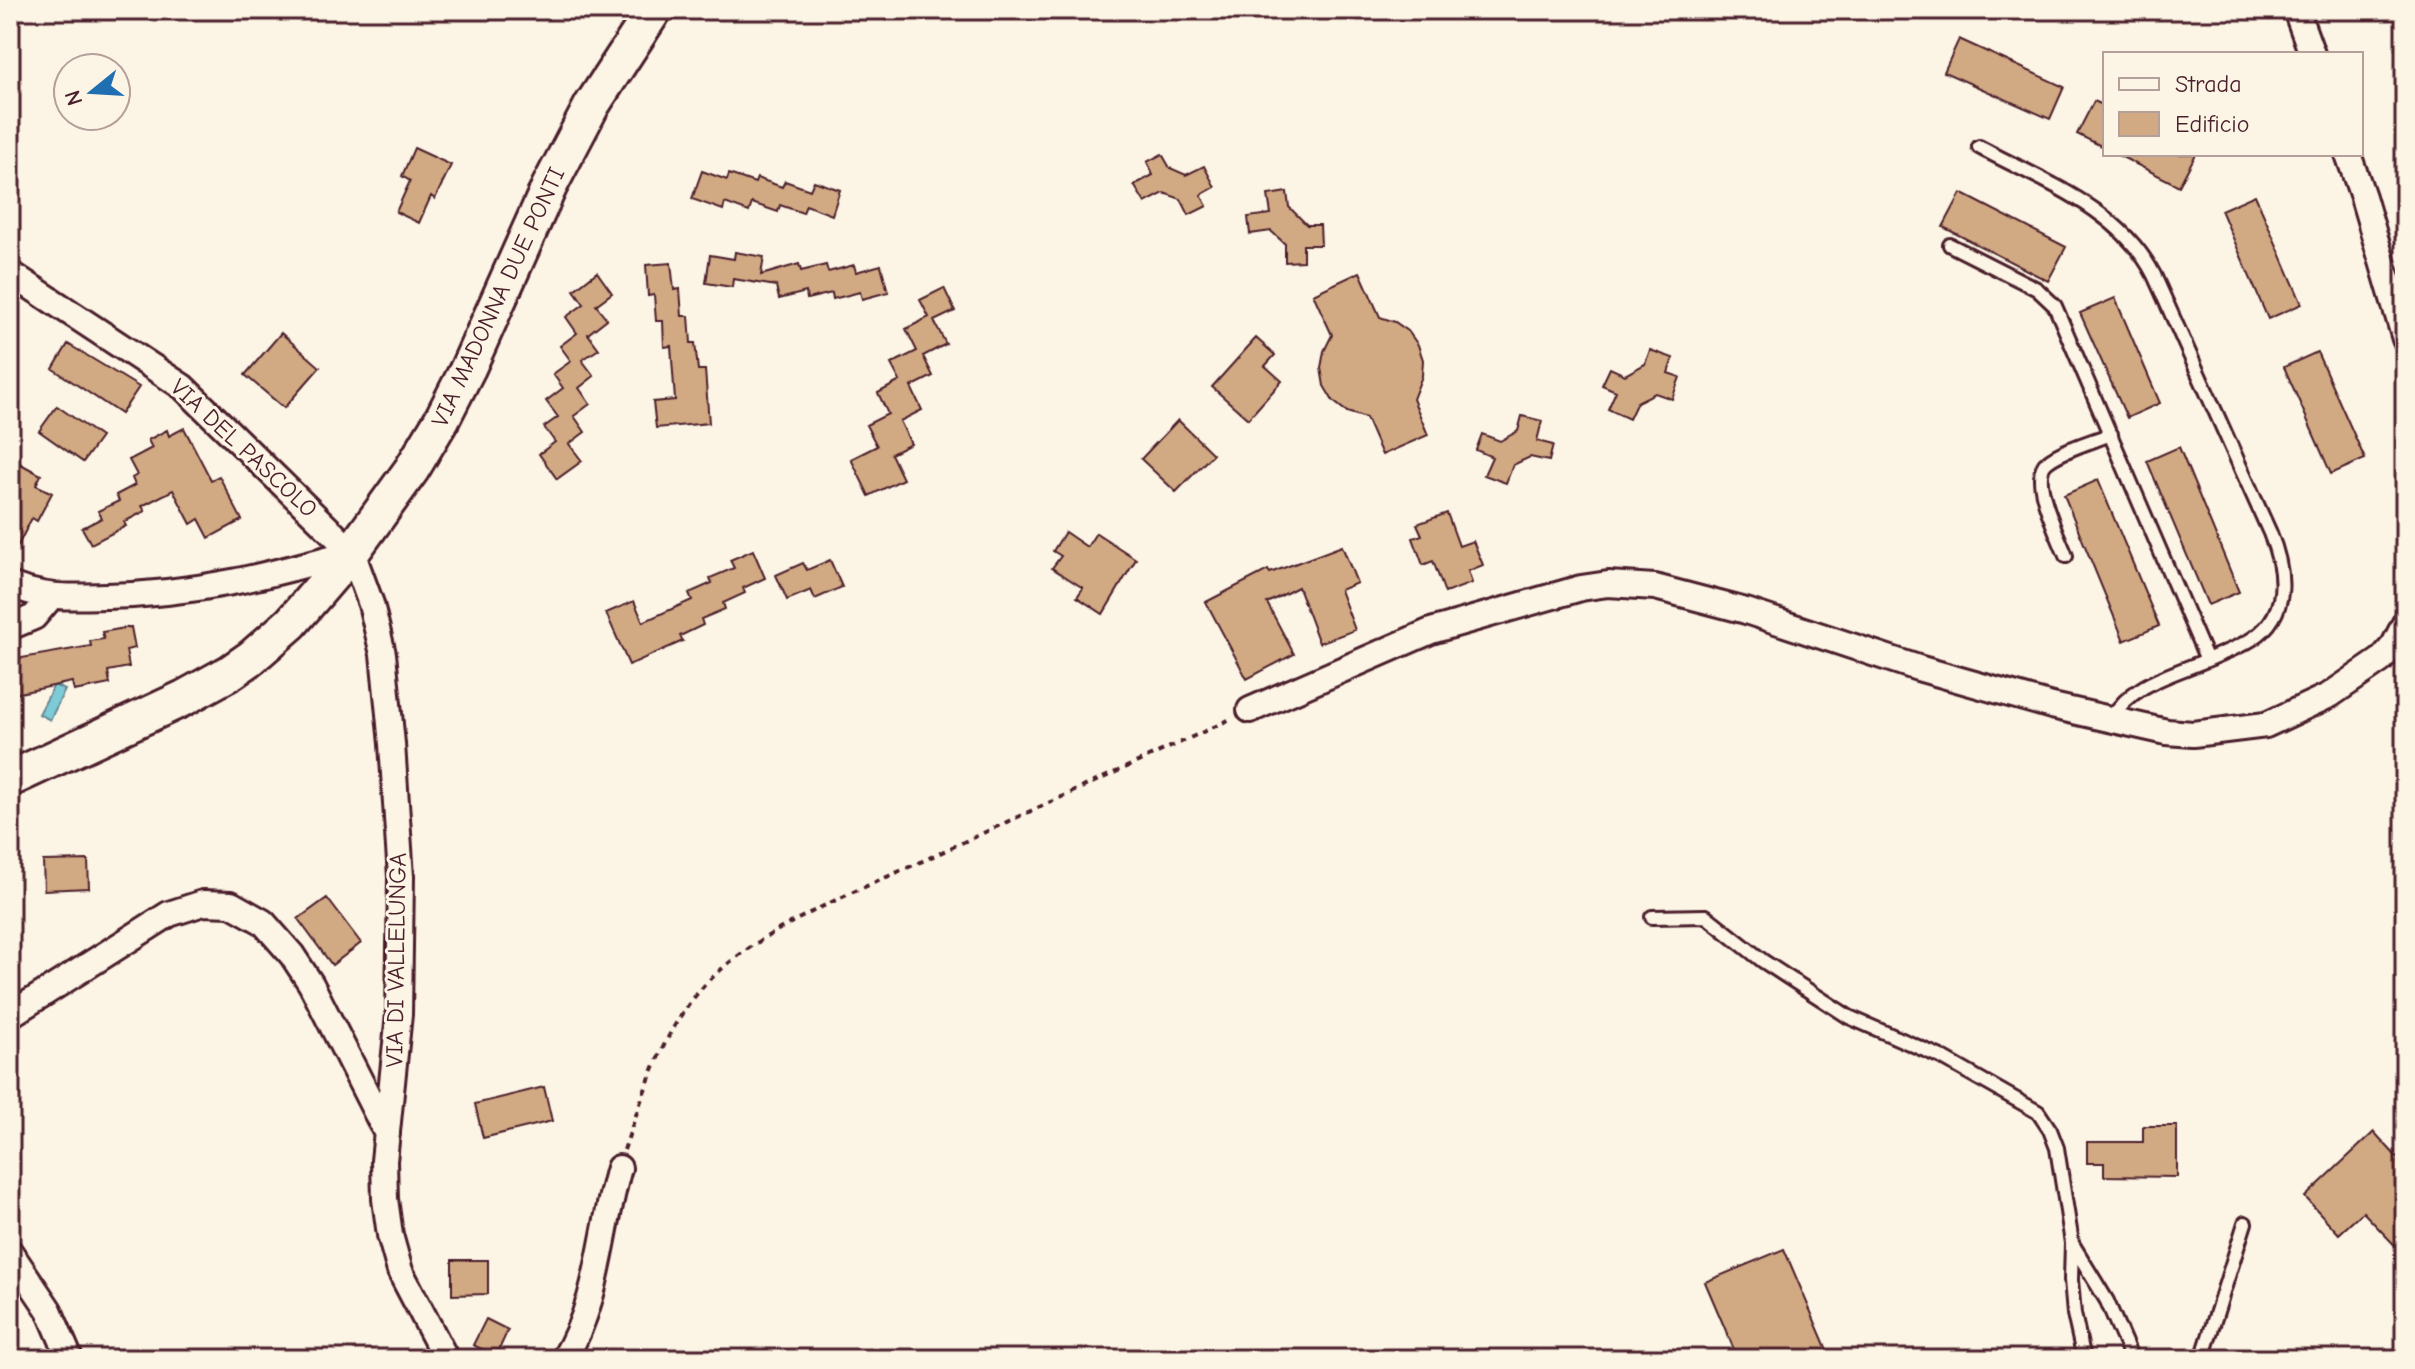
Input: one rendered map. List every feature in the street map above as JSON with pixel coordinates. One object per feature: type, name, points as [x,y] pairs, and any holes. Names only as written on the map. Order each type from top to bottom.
[{"type":"main road","name":"VIA MADONNA DUE PONTI","points":[[10,779],[184,698],[231,672],[291,623],[352,552],[428,445],[450,405],[549,187],[600,92],[654,10]]},
{"type":"street","points":[[2296,10],[2311,52]]},
{"type":"street","points":[[2349,156],[2405,339]]},
{"type":"street","name":"VIA DEL PASCOLO","points":[[10,273],[183,387],[352,552]]},
{"type":"street","points":[[10,585],[51,597],[137,596],[202,589],[262,577],[352,552]]},
{"type":"street","name":"VIA DI VALLELUNGA","points":[[352,552],[371,604],[383,654],[401,877],[399,1014],[383,1184],[393,1249],[411,1295],[446,1359]]},
{"type":"street","points":[[1250,710],[1454,623],[1581,588],[1617,584],[1655,587],[1746,611],[1918,668],[2052,706],[2167,732],[2193,734],[2266,725],[2330,695],[2373,668],[2389,652],[2405,623]]},
{"type":"street","points":[[10,627],[34,617],[51,597]]},
{"type":"street","points":[[10,1015],[169,914],[203,903],[231,904],[251,914],[273,931],[292,955],[311,984],[387,1134]]},
{"type":"street","points":[[564,1359],[592,1297],[619,1168]]},
{"type":"street","points":[[10,1252],[49,1310],[70,1359]]},
{"type":"lane","points":[[1979,147],[2104,216],[2138,248],[2154,275],[2270,533],[2282,577],[2283,590],[2276,612],[2263,631],[2254,638],[2134,692],[2118,706],[2111,719]]},
{"type":"lane","points":[[1950,245],[2037,289],[2053,302],[2207,660]]},
{"type":"lane","points":[[2066,556],[2045,501],[2040,473],[2052,459],[2111,434]]},
{"type":"lane","points":[[1652,917],[1706,916],[1763,961],[1849,1017],[1941,1057],[2032,1107],[2042,1117],[2055,1143],[2072,1243],[2071,1291],[2084,1359]]},
{"type":"lane","points":[[2202,1359],[2245,1223]]},
{"type":"lane","points":[[2072,1243],[2107,1301],[2132,1359]]},
{"type":"path","points":[[619,1168],[664,1046],[682,1015],[702,988],[749,948],[871,885],[1250,710]]},
{"type":"water","points":[[54,685],[65,690],[50,720],[39,714]]},
{"type":"building","points":[[1959,39],[2064,87],[2050,119],[1944,72]]},
{"type":"building","points":[[2094,101],[2103,105],[2103,147],[2077,134]]},
{"type":"building","points":[[414,148],[451,165],[435,199],[431,196],[419,223],[396,212],[410,181],[402,176]]},
{"type":"building","points":[[1162,154],[1170,168],[1186,175],[1204,166],[1215,187],[1201,195],[1207,206],[1189,215],[1181,199],[1164,193],[1145,203],[1134,185],[1153,175],[1147,162]]},
{"type":"building","points":[[2120,156],[2195,156],[2179,186]]},
{"type":"building","points":[[702,171],[727,180],[729,174],[755,183],[757,178],[782,187],[785,181],[810,190],[814,181],[840,190],[832,215],[806,205],[803,213],[780,205],[778,212],[752,203],[749,212],[725,203],[723,210],[692,199]]},
{"type":"building","points":[[1287,192],[1289,207],[1307,225],[1320,225],[1321,245],[1303,245],[1303,261],[1285,262],[1285,244],[1271,231],[1250,234],[1248,217],[1271,214],[1268,195]]},
{"type":"building","points":[[1961,193],[2066,247],[2048,281],[1943,227]]},
{"type":"building","points":[[2255,195],[2302,304],[2268,319],[2221,210]]},
{"type":"building","points":[[735,252],[764,257],[761,275],[799,264],[801,271],[826,265],[828,272],[854,265],[856,272],[881,265],[888,292],[862,299],[860,292],[833,299],[832,293],[807,299],[806,292],[779,299],[776,286],[733,279],[732,287],[706,283],[710,255],[734,259]]},
{"type":"building","points":[[671,263],[674,290],[680,289],[682,316],[689,316],[691,343],[695,343],[698,370],[705,370],[709,423],[656,428],[653,402],[675,400],[671,346],[664,347],[663,321],[656,321],[654,295],[648,296],[646,265]]},
{"type":"building","points":[[597,272],[612,293],[596,305],[607,319],[588,334],[599,349],[582,360],[594,376],[579,388],[590,404],[574,416],[585,432],[569,444],[582,461],[557,479],[539,454],[555,442],[544,427],[558,417],[546,401],[563,388],[553,374],[571,361],[560,346],[577,333],[566,317],[584,304],[574,290]]},
{"type":"building","points":[[1360,272],[1380,317],[1408,331],[1418,345],[1423,360],[1422,376],[1413,399],[1428,435],[1382,455],[1366,418],[1347,412],[1333,401],[1324,386],[1321,368],[1324,351],[1332,335],[1313,294]]},
{"type":"building","points":[[944,288],[955,311],[934,321],[946,344],[923,356],[933,376],[911,387],[922,410],[900,421],[911,444],[891,454],[903,479],[869,496],[851,459],[877,446],[866,425],[888,414],[878,393],[900,381],[891,364],[917,351],[906,329],[929,317],[920,300]]},
{"type":"building","points":[[2115,298],[2160,403],[2127,418],[2080,313]]},
{"type":"building","points":[[281,333],[320,367],[284,408],[245,375]]},
{"type":"building","points":[[1256,338],[1275,355],[1265,366],[1282,381],[1248,419],[1212,387]]},
{"type":"building","points":[[68,344],[139,387],[121,414],[53,369]]},
{"type":"building","points":[[1650,350],[1673,358],[1668,373],[1680,377],[1672,399],[1655,393],[1637,402],[1629,419],[1608,409],[1616,391],[1602,385],[1610,368],[1625,375],[1645,364]]},
{"type":"building","points":[[2317,352],[2365,459],[2331,474],[2284,367]]},
{"type":"building","points":[[57,406],[101,437],[83,462],[39,431]]},
{"type":"building","points":[[1522,416],[1542,421],[1537,441],[1553,445],[1549,461],[1530,457],[1513,465],[1506,483],[1484,475],[1492,457],[1476,450],[1482,434],[1500,441],[1518,431]]},
{"type":"building","points":[[1178,420],[1213,454],[1176,492],[1141,459]]},
{"type":"building","points":[[184,428],[211,480],[219,476],[242,520],[209,538],[199,519],[191,524],[173,490],[142,506],[145,511],[124,522],[126,526],[91,544],[82,528],[102,518],[98,511],[119,501],[116,495],[135,485],[132,478],[137,475],[129,460],[152,448],[148,440],[167,430],[169,436]]},
{"type":"building","points":[[2179,447],[2239,592],[2208,605],[2147,461]]},
{"type":"building","points":[[17,462],[41,475],[36,485],[52,493],[37,521],[32,518],[10,561],[10,475]]},
{"type":"building","points":[[2098,480],[2159,626],[2124,641],[2064,495]]},
{"type":"building","points":[[1447,513],[1459,546],[1473,541],[1483,565],[1468,571],[1472,583],[1445,593],[1433,561],[1423,565],[1413,538],[1422,535],[1417,524]]},
{"type":"building","points":[[1065,532],[1087,547],[1096,533],[1136,559],[1103,614],[1077,597],[1083,588],[1052,568],[1061,556],[1053,551]]},
{"type":"building","points":[[1342,546],[1357,583],[1340,590],[1355,630],[1319,643],[1298,587],[1267,603],[1294,654],[1247,679],[1206,602],[1268,570],[1270,573]]},
{"type":"building","points":[[753,550],[765,578],[743,588],[745,593],[723,603],[725,609],[701,619],[703,625],[680,636],[683,641],[629,665],[606,613],[634,601],[643,622],[692,600],[689,593],[712,583],[710,578],[734,568],[730,560]]},
{"type":"building","points":[[830,560],[842,587],[815,599],[811,590],[787,600],[776,575],[803,563],[807,570]]},
{"type":"building","points":[[131,627],[135,648],[126,650],[129,667],[108,671],[110,684],[74,691],[72,682],[10,695],[10,660],[91,646],[90,641],[104,639],[102,632]]},
{"type":"building","points":[[88,860],[89,888],[44,890],[43,861]]},
{"type":"building","points":[[327,898],[361,943],[332,965],[298,919]]},
{"type":"building","points":[[544,1087],[552,1121],[483,1138],[475,1104]]},
{"type":"building","points":[[2143,1126],[2177,1126],[2177,1177],[2104,1176],[2104,1163],[2087,1163],[2087,1142],[2143,1142]]},
{"type":"building","points":[[2374,1132],[2405,1166],[2405,1256],[2363,1212],[2339,1234],[2305,1197]]},
{"type":"building","points":[[1784,1249],[1831,1359],[1738,1359],[1705,1282]]},
{"type":"building","points":[[452,1260],[488,1260],[488,1294],[452,1295]]},
{"type":"building","points":[[486,1319],[508,1330],[496,1356],[473,1345]]}]
